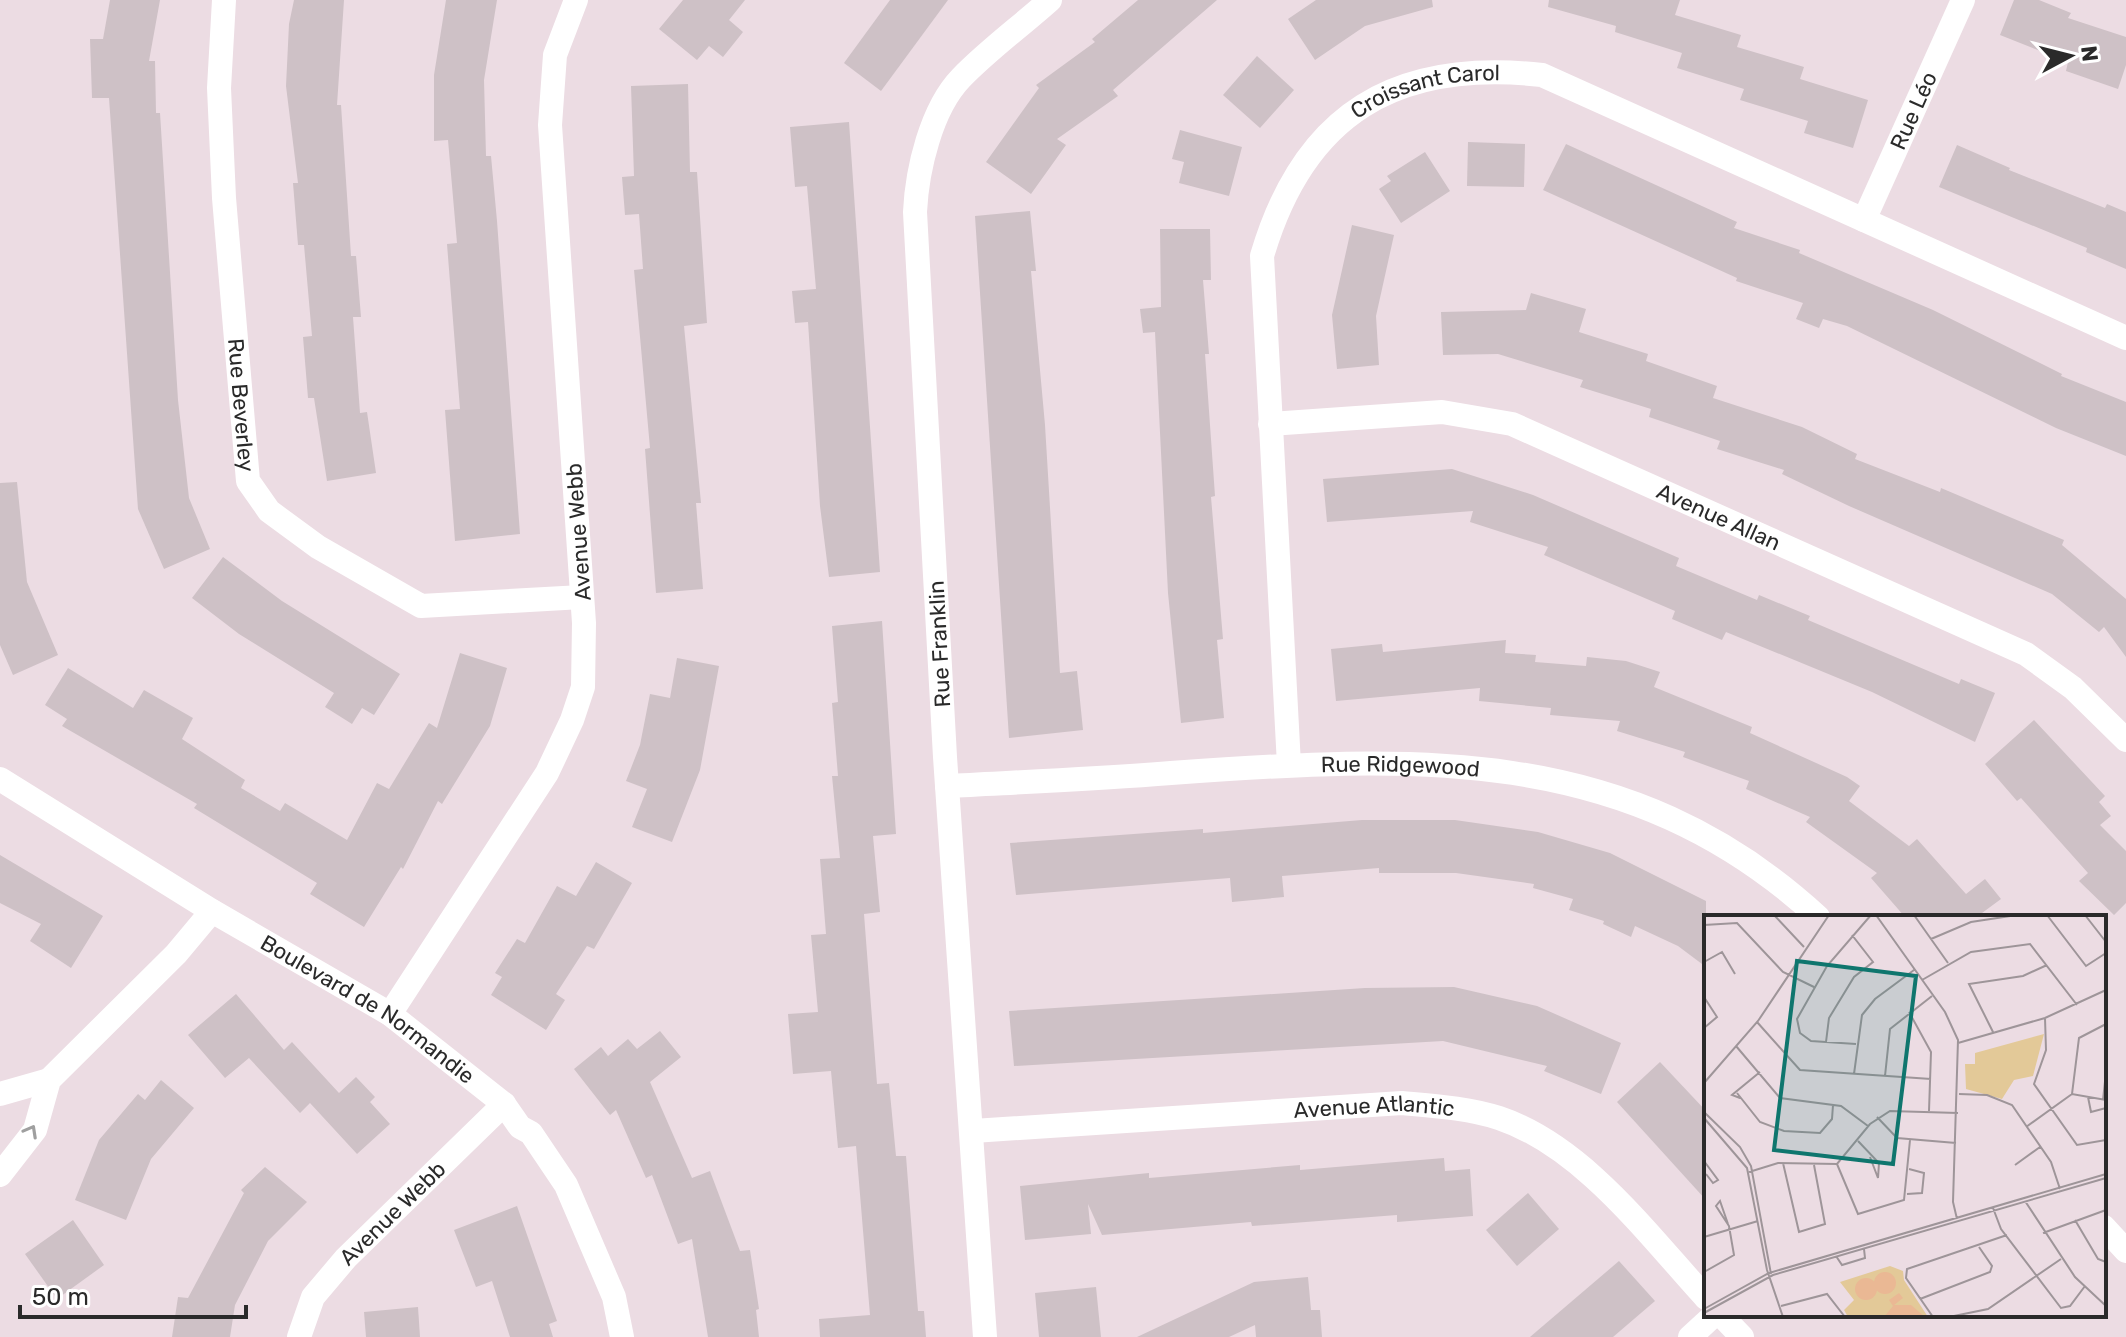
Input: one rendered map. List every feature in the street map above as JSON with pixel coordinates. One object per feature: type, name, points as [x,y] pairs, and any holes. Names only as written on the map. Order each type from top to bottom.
[{"type":"street","name":"Rue Beverley","points":[[224,0],[219,88],[224,198],[248,481],[269,511],[318,547],[421,606],[582,597]]},
{"type":"street","name":"Avenue Webb","points":[[390,1014],[547,773],[572,720],[583,687],[582,597],[550,125],[555,55],[576,0]]},
{"type":"street","name":"Rue Franklin","points":[[985,1337],[947,786],[916,248],[917,175],[933,126],[958,80],[1050,0]]},
{"type":"street","name":"Rue Léo","points":[[1864,220],[1963,0]]},
{"type":"street","name":"Croissant Carol","points":[[1289,765],[1262,256],[1272,222],[1295,172],[1338,122],[1374,99],[1417,82],[1482,71],[1542,75],[2126,338]]},
{"type":"street","name":"Avenue Allan","points":[[1270,424],[1442,412],[1512,424],[2026,654],[2073,688],[2126,740]]},
{"type":"street","name":"Rue Ridgewood","points":[[947,786],[1289,765],[1459,764],[1545,776],[1616,797],[1719,844],[1815,915]]},
{"type":"street","name":"Boulevard de Normandie","points":[[0,779],[212,911],[390,1014],[504,1104],[520,1127],[531,1133],[566,1185],[614,1297],[622,1337]]},
{"type":"street","points":[[0,1094],[49,1080],[176,954],[212,911]]},
{"type":"street","points":[[0,1175],[35,1130],[49,1080]]},
{"type":"street","name":"Avenue Atlantic","points":[[973,1131],[1402,1103],[1453,1107],[1500,1118],[1543,1138],[1581,1165],[1704,1296]]},
{"type":"street","name":"Avenue Webb","points":[[299,1337],[313,1297],[346,1258],[504,1104]]},
{"type":"street","points":[[2106,1229],[2126,1251]]},
{"type":"street","points":[[1690,1337],[1712,1317]]},
{"type":"street","points":[[1723,1317],[1742,1337]]},
{"type":"building","points":[[110,0],[160,0],[149,61],[155,61],[156,113],[160,113],[178,400],[189,498],[210,549],[164,569],[138,509],[109,98],[92,98],[90,39],[103,39]]},
{"type":"building","points":[[294,0],[344,0],[337,105],[341,105],[351,256],[356,256],[361,317],[353,317],[360,413],[367,412],[376,473],[327,481],[314,398],[308,398],[303,337],[312,336],[304,245],[298,245],[293,183],[298,183],[286,86],[289,24]]},
{"type":"building","points":[[446,0],[497,0],[484,80],[486,156],[491,156],[497,221],[520,534],[455,541],[445,410],[460,409],[447,244],[457,243],[448,140],[434,141],[434,75]]},
{"type":"building","points":[[683,0],[745,0],[729,20],[743,32],[723,57],[709,46],[697,60],[659,29]]},
{"type":"building","points":[[890,0],[948,0],[881,91],[844,63]]},
{"type":"building","points":[[1138,0],[1217,0],[1113,90],[1118,96],[1057,139],[1066,145],[1031,194],[986,162],[1039,88],[1036,85],[1095,42],[1092,39]]},
{"type":"building","points":[[1316,0],[1432,0],[1433,7],[1365,26],[1315,60],[1288,19]]},
{"type":"building","points":[[1549,0],[1680,0],[1675,15],[1741,35],[1737,47],[1804,67],[1800,79],[1868,100],[1853,148],[1804,133],[1808,121],[1740,100],[1744,89],[1677,68],[1682,53],[1615,32],[1616,26],[1548,7]]},
{"type":"building","points":[[2014,0],[2039,0],[2071,13],[2068,18],[2126,37],[2126,65],[2118,89],[2066,71],[2068,62],[2000,35]]},
{"type":"building","points":[[1257,56],[1294,90],[1260,128],[1223,95]]},
{"type":"building","points":[[688,84],[690,172],[697,172],[707,323],[684,326],[701,503],[696,503],[703,589],[656,593],[645,449],[650,448],[634,270],[643,269],[639,214],[625,215],[622,177],[634,176],[631,86]]},
{"type":"building","points":[[849,122],[880,572],[829,577],[820,506],[808,322],[795,323],[792,291],[816,289],[807,186],[795,187],[790,127]]},
{"type":"building","points":[[1180,130],[1242,147],[1229,196],[1179,183],[1184,162],[1172,159]]},
{"type":"building","points":[[1468,142],[1525,144],[1524,187],[1467,186]]},
{"type":"building","points":[[1566,144],[1737,222],[1734,228],[1800,250],[1799,253],[1933,310],[2061,376],[2126,402],[2126,456],[2056,428],[1847,326],[1823,319],[1819,328],[1796,319],[1803,303],[1736,281],[1737,278],[1543,190]]},
{"type":"building","points":[[1957,145],[2009,170],[2105,208],[2107,204],[2126,212],[2126,269],[2086,252],[2087,248],[1939,187]]},
{"type":"building","points":[[1425,152],[1450,191],[1401,223],[1379,189],[1391,181],[1387,176]]},
{"type":"building","points":[[1030,211],[1036,271],[1031,271],[1045,425],[1060,673],[1077,671],[1083,730],[1009,738],[975,216]]},
{"type":"building","points":[[1352,225],[1394,235],[1376,316],[1379,365],[1337,369],[1332,315]]},
{"type":"building","points":[[1160,229],[1210,229],[1211,280],[1203,280],[1209,354],[1205,354],[1215,496],[1211,497],[1223,639],[1217,640],[1224,718],[1181,723],[1168,593],[1155,332],[1143,333],[1140,309],[1161,307]]},
{"type":"building","points":[[1531,293],[1586,309],[1579,332],[1648,354],[1646,361],[1717,386],[1713,398],[1802,427],[1857,454],[1855,459],[1940,492],[1941,488],[2064,540],[2062,545],[2126,599],[2126,657],[2104,627],[2099,632],[2052,594],[1849,506],[1782,474],[1784,470],[1717,449],[1720,441],[1649,417],[1651,409],[1580,387],[1583,380],[1498,354],[1443,355],[1441,312],[1526,310]]},
{"type":"building","points":[[1452,469],[1533,495],[1679,558],[1676,566],[1757,600],[1759,595],[1810,616],[1808,620],[1959,684],[1961,679],[1995,693],[1975,742],[1872,692],[1726,632],[1722,640],[1672,619],[1675,611],[1544,555],[1548,547],[1470,522],[1473,511],[1327,522],[1323,479]]},
{"type":"building","points":[[17,482],[27,582],[58,655],[13,675],[0,645],[0,483]]},
{"type":"building","points":[[223,557],[282,601],[400,674],[374,715],[362,708],[352,724],[325,707],[334,693],[239,634],[192,598]]},
{"type":"building","points":[[882,621],[896,834],[873,836],[880,912],[864,914],[877,1084],[889,1083],[896,1156],[906,1156],[918,1311],[924,1311],[926,1337],[820,1337],[819,1319],[870,1315],[856,1146],[838,1148],[831,1071],[793,1074],[788,1014],[818,1012],[811,935],[826,934],[820,859],[840,858],[832,776],[838,776],[832,703],[838,702],[832,626]]},
{"type":"building","points":[[1506,640],[1505,653],[1536,655],[1535,662],[1586,666],[1587,657],[1626,661],[1660,672],[1654,687],[1752,727],[1750,733],[1847,777],[1860,786],[1849,801],[1909,846],[1917,839],[1966,894],[1985,879],[2001,899],[1982,913],[1984,915],[1903,915],[1871,878],[1877,873],[1806,822],[1810,817],[1746,789],[1749,781],[1683,757],[1685,752],[1617,731],[1620,721],[1550,715],[1551,708],[1479,701],[1480,688],[1336,701],[1331,649],[1382,644],[1383,652]]},
{"type":"building","points":[[460,653],[507,668],[490,726],[442,804],[438,801],[403,869],[401,867],[364,927],[310,894],[317,883],[194,808],[197,804],[62,726],[67,719],[45,705],[68,668],[133,708],[144,690],[193,718],[182,739],[245,780],[241,788],[280,811],[285,803],[347,840],[377,783],[389,789],[429,723],[437,728]]},
{"type":"building","points":[[677,658],[719,666],[700,770],[672,842],[632,827],[647,789],[626,781],[640,745],[650,694],[670,698]]},
{"type":"building","points":[[2034,720],[2105,796],[2099,802],[2111,816],[2100,825],[2126,851],[2126,903],[2114,915],[2079,881],[2088,873],[2021,798],[2017,801],[1985,764]]},
{"type":"building","points":[[1362,820],[1455,820],[1538,832],[1610,853],[1706,901],[1704,966],[1678,946],[1635,926],[1631,937],[1603,924],[1604,921],[1569,910],[1573,899],[1533,888],[1534,884],[1456,873],[1379,873],[1379,868],[1282,876],[1284,897],[1232,902],[1230,878],[1016,895],[1010,843],[1203,829],[1203,833]]},
{"type":"building","points":[[0,855],[103,916],[71,968],[30,941],[41,924],[0,903]]},
{"type":"building","points":[[596,862],[632,883],[594,949],[587,946],[556,994],[565,1000],[546,1030],[491,995],[502,977],[495,973],[517,939],[525,943],[557,886],[576,896]]},
{"type":"building","points":[[1454,987],[1537,1006],[1621,1043],[1601,1094],[1544,1071],[1547,1066],[1443,1041],[1014,1066],[1009,1011],[1365,988]]},
{"type":"building","points":[[236,994],[284,1050],[292,1042],[339,1093],[356,1077],[375,1097],[370,1102],[390,1124],[357,1154],[310,1103],[300,1113],[249,1058],[225,1078],[188,1035]]},
{"type":"building","points":[[660,1031],[681,1057],[650,1082],[692,1178],[710,1171],[740,1251],[750,1250],[759,1309],[756,1310],[759,1337],[708,1337],[692,1239],[678,1244],[652,1175],[646,1178],[616,1110],[610,1115],[574,1069],[601,1047],[608,1056],[628,1039],[637,1049]]},
{"type":"building","points":[[1660,1062],[1704,1109],[1704,1198],[1617,1102]]},
{"type":"building","points":[[161,1080],[194,1108],[151,1159],[126,1220],[75,1200],[99,1140],[138,1094],[145,1100]]},
{"type":"building","points":[[1444,1158],[1445,1171],[1470,1169],[1473,1216],[1397,1222],[1397,1215],[1252,1226],[1251,1222],[1102,1235],[1088,1204],[1091,1234],[1025,1240],[1020,1186],[1149,1173],[1149,1178],[1300,1165],[1300,1170]]},
{"type":"building","points":[[265,1167],[307,1202],[268,1241],[235,1305],[230,1337],[172,1337],[178,1297],[188,1298],[244,1193],[241,1190]]},
{"type":"building","points":[[1528,1193],[1559,1229],[1517,1266],[1486,1230]]},
{"type":"building","points":[[517,1206],[557,1321],[549,1324],[553,1337],[510,1337],[492,1281],[476,1287],[454,1230]]},
{"type":"building","points":[[73,1220],[104,1265],[57,1299],[25,1254]]},
{"type":"building","points":[[1619,1261],[1655,1301],[1613,1337],[1530,1337]]},
{"type":"building","points":[[1308,1277],[1311,1310],[1320,1310],[1322,1337],[1256,1337],[1255,1325],[1229,1337],[1137,1337],[1254,1282]]},
{"type":"building","points":[[1096,1287],[1101,1337],[1039,1337],[1035,1293]]},
{"type":"building","points":[[418,1307],[420,1337],[366,1337],[364,1312]]}]
